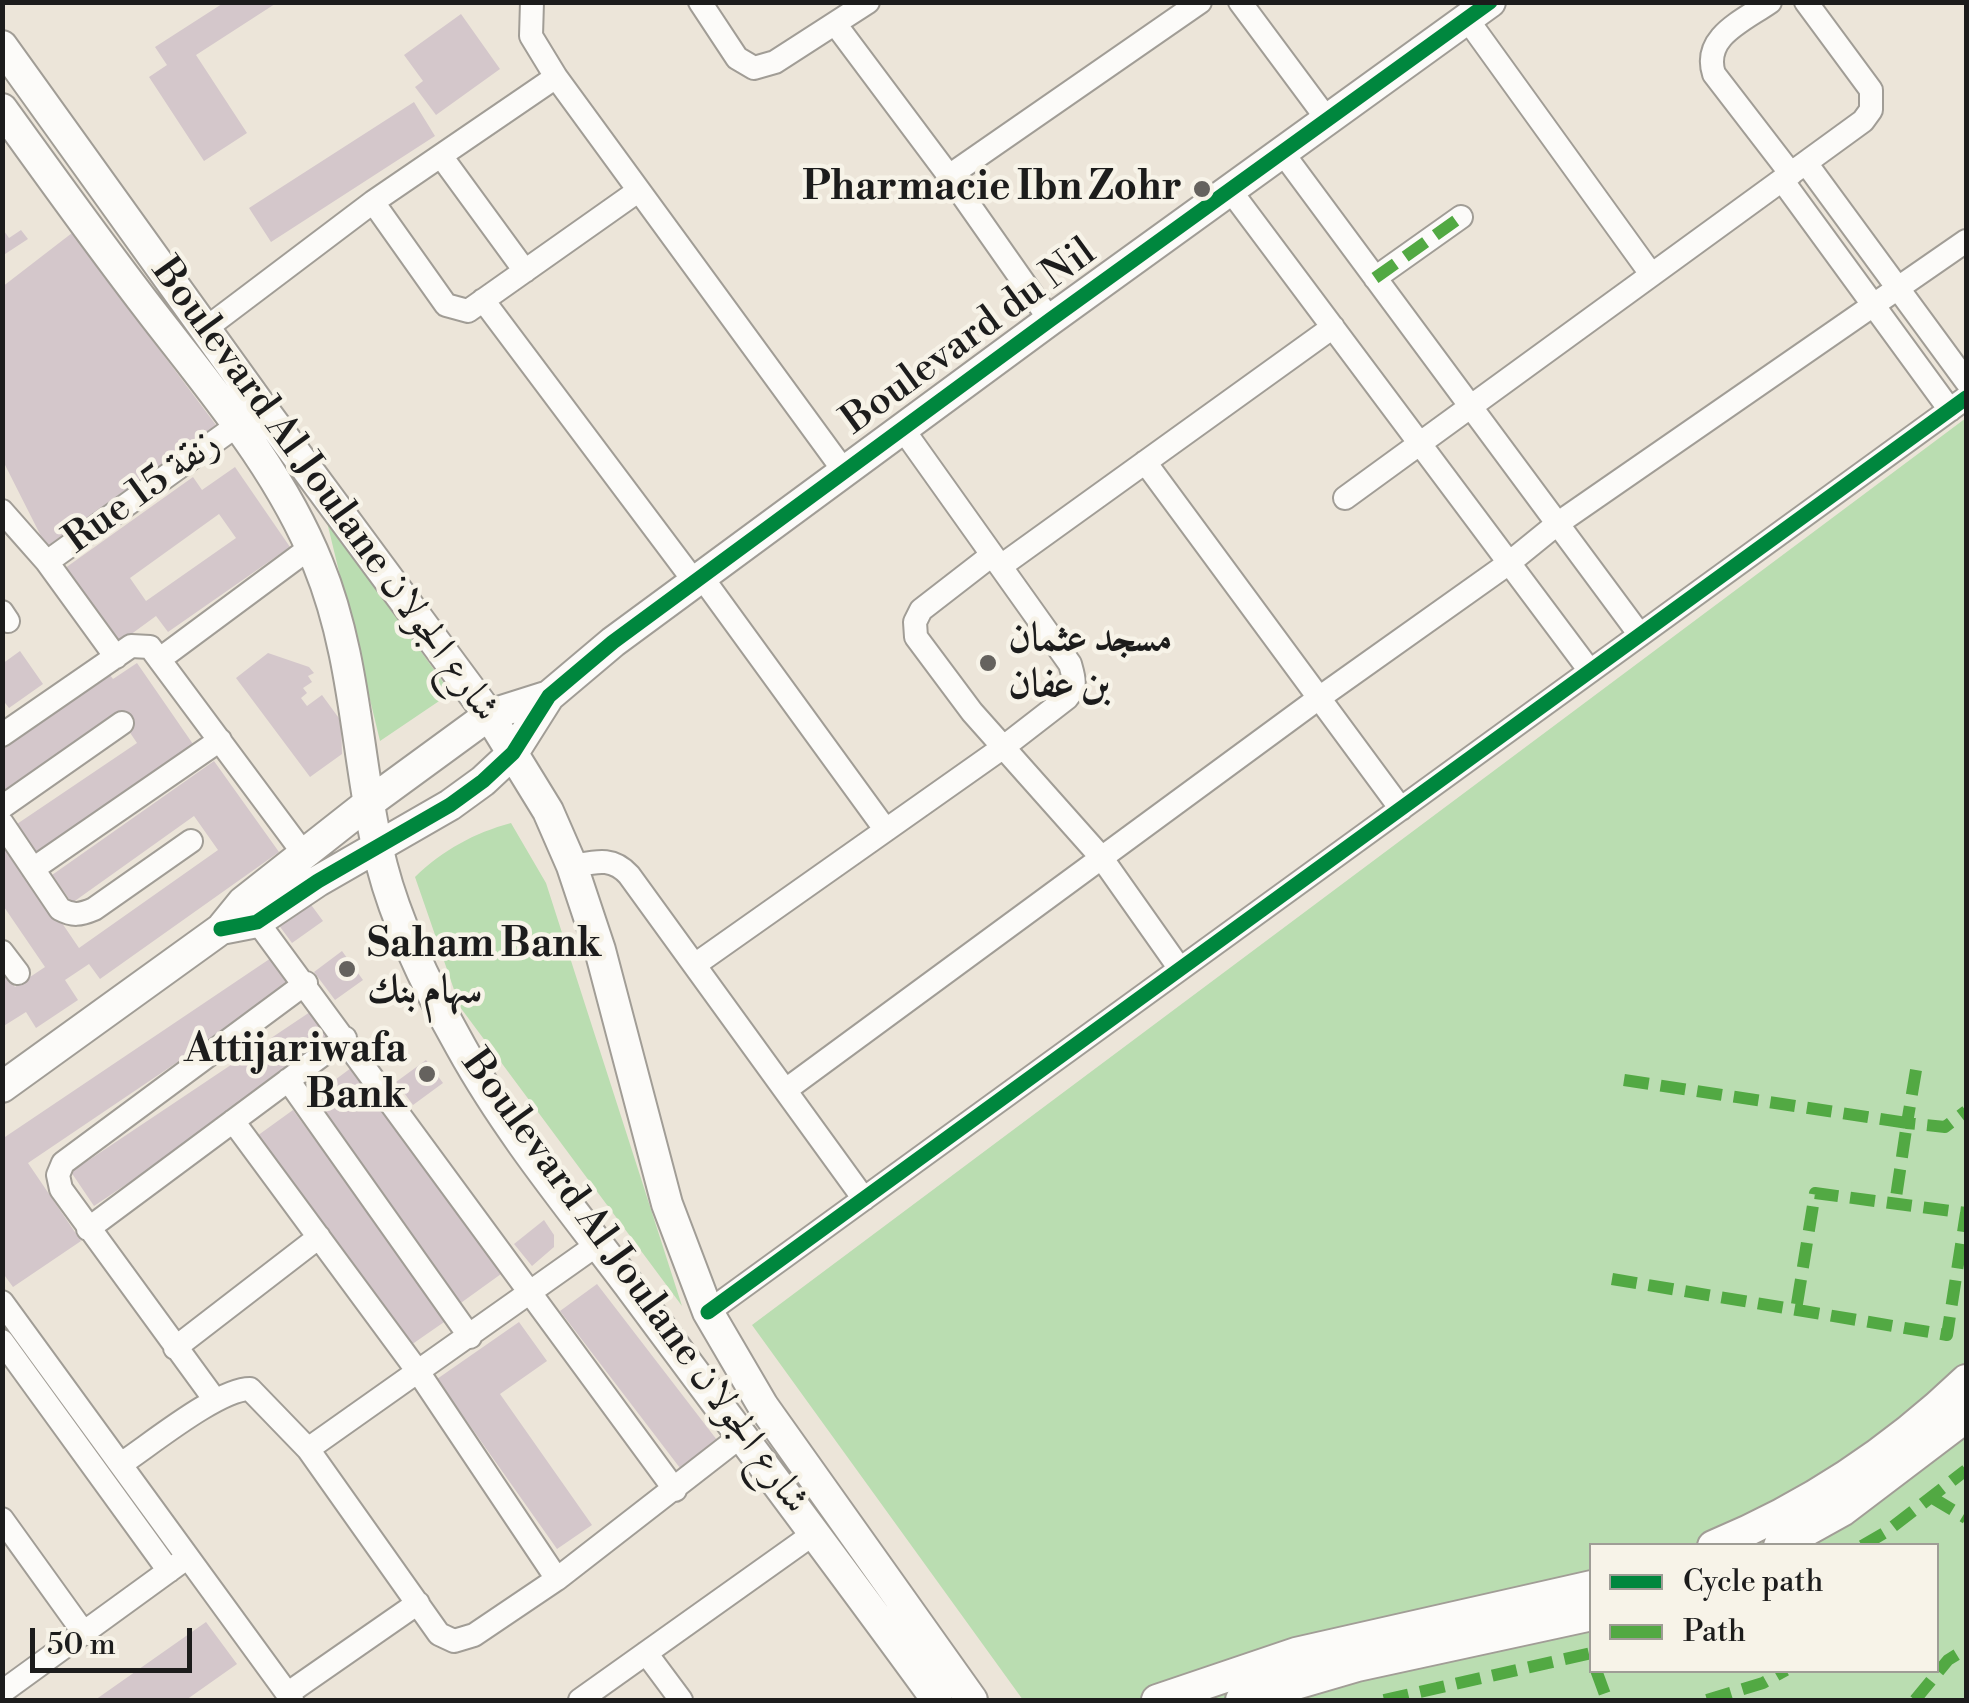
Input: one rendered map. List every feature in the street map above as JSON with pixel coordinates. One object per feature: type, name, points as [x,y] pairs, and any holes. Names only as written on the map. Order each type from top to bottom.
[{"type":"main road","name":"Boulevard du Nil","points":[[250,912],[378,846],[450,805],[483,781],[514,753],[549,696],[697,579],[1478,11]]},
{"type":"main road","name":"Boulevard Al Joulane شارع الجولان","points":[[2,46],[514,753],[548,811],[572,866],[600,950],[667,1204],[708,1312],[763,1406],[972,1700]]},
{"type":"main road","name":"Boulevard Al Joulane شارع الجولان","points":[[6,121],[239,424],[284,492],[311,547],[348,661],[370,802],[388,884],[414,953],[461,1047],[520,1140],[816,1532],[937,1700]]},
{"type":"main road","name":"Boulevard du Nil","points":[[250,912],[304,854],[489,715],[549,696]]},
{"type":"main road","points":[[2,1087],[250,912]]},
{"type":"main road","points":[[1719,1543],[1852,1474],[1966,1380]]},
{"type":"main road","points":[[1783,1543],[1842,1511],[1966,1417]]},
{"type":"main road","points":[[1156,1700],[1296,1654],[1589,1587]]},
{"type":"main road","points":[[1242,1700],[1357,1666],[1589,1615]]},
{"type":"street","points":[[532,2],[531,36],[556,77],[844,471]]},
{"type":"street","points":[[700,2],[737,58],[754,68],[775,62],[868,2]]},
{"type":"street","points":[[949,176],[1200,2]]},
{"type":"street","points":[[1240,2],[1327,120]]},
{"type":"street","points":[[1770,2],[1713,46],[1710,59],[1714,74],[1793,172],[1898,290],[1966,381]]},
{"type":"street","points":[[1345,498],[1862,121],[1873,100],[1862,76],[1806,2]]},
{"type":"street","points":[[1478,11],[1651,274]]},
{"type":"street","points":[[836,25],[1050,320]]},
{"type":"street","points":[[204,328],[373,202],[556,77]]},
{"type":"street","points":[[1282,152],[1640,635]]},
{"type":"street","points":[[441,156],[526,271]]},
{"type":"street","points":[[708,1312],[1958,404],[1876,306],[1793,172]]},
{"type":"street","points":[[1230,190],[1590,671]]},
{"type":"street","points":[[373,202],[446,306],[468,311],[638,191]]},
{"type":"street","points":[[1375,278],[1460,217]]},
{"type":"street","points":[[787,1088],[1509,563],[1557,524],[1966,241]]},
{"type":"street","points":[[483,300],[884,829]]},
{"type":"street","points":[[1180,969],[1101,858],[972,712],[916,637],[915,622],[921,610],[1145,462],[1332,327]]},
{"type":"street","name":"Rue 15 زنقة","points":[[47,562],[239,424]]},
{"type":"street","points":[[696,964],[1005,746],[1068,698],[1075,682],[1070,664],[902,428]]},
{"type":"street","points":[[1145,462],[1401,809]]},
{"type":"street","points":[[2,511],[124,652]]},
{"type":"street","points":[[160,659],[311,547]]},
{"type":"street","points":[[3,734],[124,652],[150,647],[304,854]]},
{"type":"street","points":[[2,807],[122,723]]},
{"type":"street","points":[[33,869],[220,740]]},
{"type":"street","points":[[2,823],[60,909],[70,914],[82,914],[191,841]]},
{"type":"street","points":[[572,866],[607,860],[620,865],[864,1198]]},
{"type":"street","points":[[250,912],[675,1490]]},
{"type":"street","points":[[2,952],[18,973]]},
{"type":"street","points":[[215,1400],[60,1189],[58,1175],[63,1163],[306,984]]},
{"type":"street","points":[[88,1229],[345,1038]]},
{"type":"street","points":[[288,1080],[470,1337]]},
{"type":"street","points":[[233,1121],[420,1373],[557,1578]]},
{"type":"street","points":[[175,1348],[319,1238]]},
{"type":"street","points":[[308,1449],[598,1244]]},
{"type":"street","points":[[2,1302],[120,1464],[178,1564]]},
{"type":"street","points":[[2,1341],[178,1564],[290,1698],[418,1603]]},
{"type":"street","points":[[120,1464],[215,1400],[236,1389],[250,1389],[308,1449],[439,1634],[454,1640],[474,1636],[557,1578],[742,1436]]},
{"type":"street","points":[[2,1519],[10,1544],[84,1632]]},
{"type":"street","points":[[580,1700],[816,1532]]},
{"type":"street","points":[[2,1692],[178,1564]]},
{"type":"street","points":[[646,1654],[681,1700]]},
{"type":"green space","points":[[1966,418],[1966,1700],[1023,1700],[752,1325]]},
{"type":"green space","points":[[327,522],[451,693],[380,741]]},
{"type":"green space","points":[[511,823],[546,883],[682,1306],[460,1007],[415,877],[460,844]]},
{"type":"building","points":[[225,2],[278,2],[196,55],[247,133],[204,161],[149,77],[167,65],[155,47]]},
{"type":"building","points":[[461,14],[500,69],[436,115],[415,87],[423,81],[404,55]]},
{"type":"building","points":[[414,102],[435,136],[271,242],[249,208]]},
{"type":"building","points":[[2,228],[9,238],[21,230],[28,239],[2,256]]},
{"type":"building","points":[[72,233],[216,425],[48,550],[2,459],[2,287]]},
{"type":"building","points":[[235,467],[290,547],[168,632],[156,616],[115,646],[61,571],[193,477],[202,490]],"holes":[[[219,514],[236,538],[146,601],[130,578]]]},
{"type":"building","points":[[20,651],[43,684],[9,708],[2,699],[2,664]]},
{"type":"building","points":[[268,653],[309,667],[314,673],[308,676],[312,682],[303,688],[307,693],[301,698],[307,706],[322,695],[341,721],[342,754],[310,777],[236,678]]},
{"type":"building","points":[[137,663],[195,747],[35,856],[14,826],[137,743],[118,715],[2,793],[2,748],[110,675],[113,679]]},
{"type":"building","points":[[214,761],[279,852],[100,979],[89,964],[65,980],[78,1000],[36,1028],[26,1012],[2,1027],[2,969],[15,987],[45,967],[2,904],[2,835],[79,948],[218,850],[194,816],[72,903],[52,875]]},
{"type":"building","points":[[309,902],[323,921],[292,943],[278,924]]},
{"type":"building","points":[[342,951],[363,980],[335,1000],[314,972]]},
{"type":"building","points":[[274,956],[293,984],[28,1163],[81,1241],[13,1287],[2,1272],[2,1139]]},
{"type":"building","points":[[310,1012],[333,1046],[94,1206],[71,1172]]},
{"type":"building","points":[[426,1060],[443,1083],[413,1105],[396,1082]]},
{"type":"building","points":[[351,1068],[501,1274],[458,1305],[308,1100]]},
{"type":"building","points":[[293,1110],[447,1320],[411,1345],[257,1136]]},
{"type":"building","points":[[544,1220],[554,1235],[554,1247],[532,1266],[514,1244]]},
{"type":"building","points":[[597,1284],[717,1440],[680,1468],[560,1311]]},
{"type":"building","points":[[519,1322],[547,1361],[500,1394],[592,1525],[557,1549],[437,1379]]},
{"type":"building","points":[[206,1622],[237,1664],[186,1700],[95,1700]]},
{"type":"marked path","points":[[1375,278],[1461,217]]},
{"type":"marked path","points":[[1916,1070],[1907,1123],[1945,1127],[1966,1111]]},
{"type":"marked path","points":[[1624,1080],[1907,1123],[1895,1204]]},
{"type":"marked path","points":[[1612,1279],[1947,1335],[1966,1213],[1815,1193],[1796,1310]]},
{"type":"marked path","points":[[1867,1543],[1966,1470]]},
{"type":"marked path","points":[[1931,1497],[1966,1518]]},
{"type":"marked path","points":[[1939,1671],[1966,1649]]},
{"type":"marked path","points":[[1384,1700],[1589,1654]]},
{"type":"marked path","points":[[1597,1673],[1607,1700]]},
{"type":"marked path","points":[[1707,1700],[1763,1683],[1781,1673]]},
{"type":"marked path","points":[[1915,1700],[1937,1673]]},
{"type":"cycle path","points":[[221,929],[257,922],[483,781],[513,753],[549,696],[613,642],[1490,2]]},
{"type":"cycle path","points":[[708,1312],[1966,398]]},
{"type":"place","name":"Pharmacie Ibn Zohr","points":[[1202,189]]},
{"type":"place","name":"مسجد عثمان بن عفان","points":[[988,663]]},
{"type":"place","name":"Saham Bank سهام بنك","points":[[347,969]]},
{"type":"place","name":"Attijariwafa Bank","points":[[427,1074]]}]
